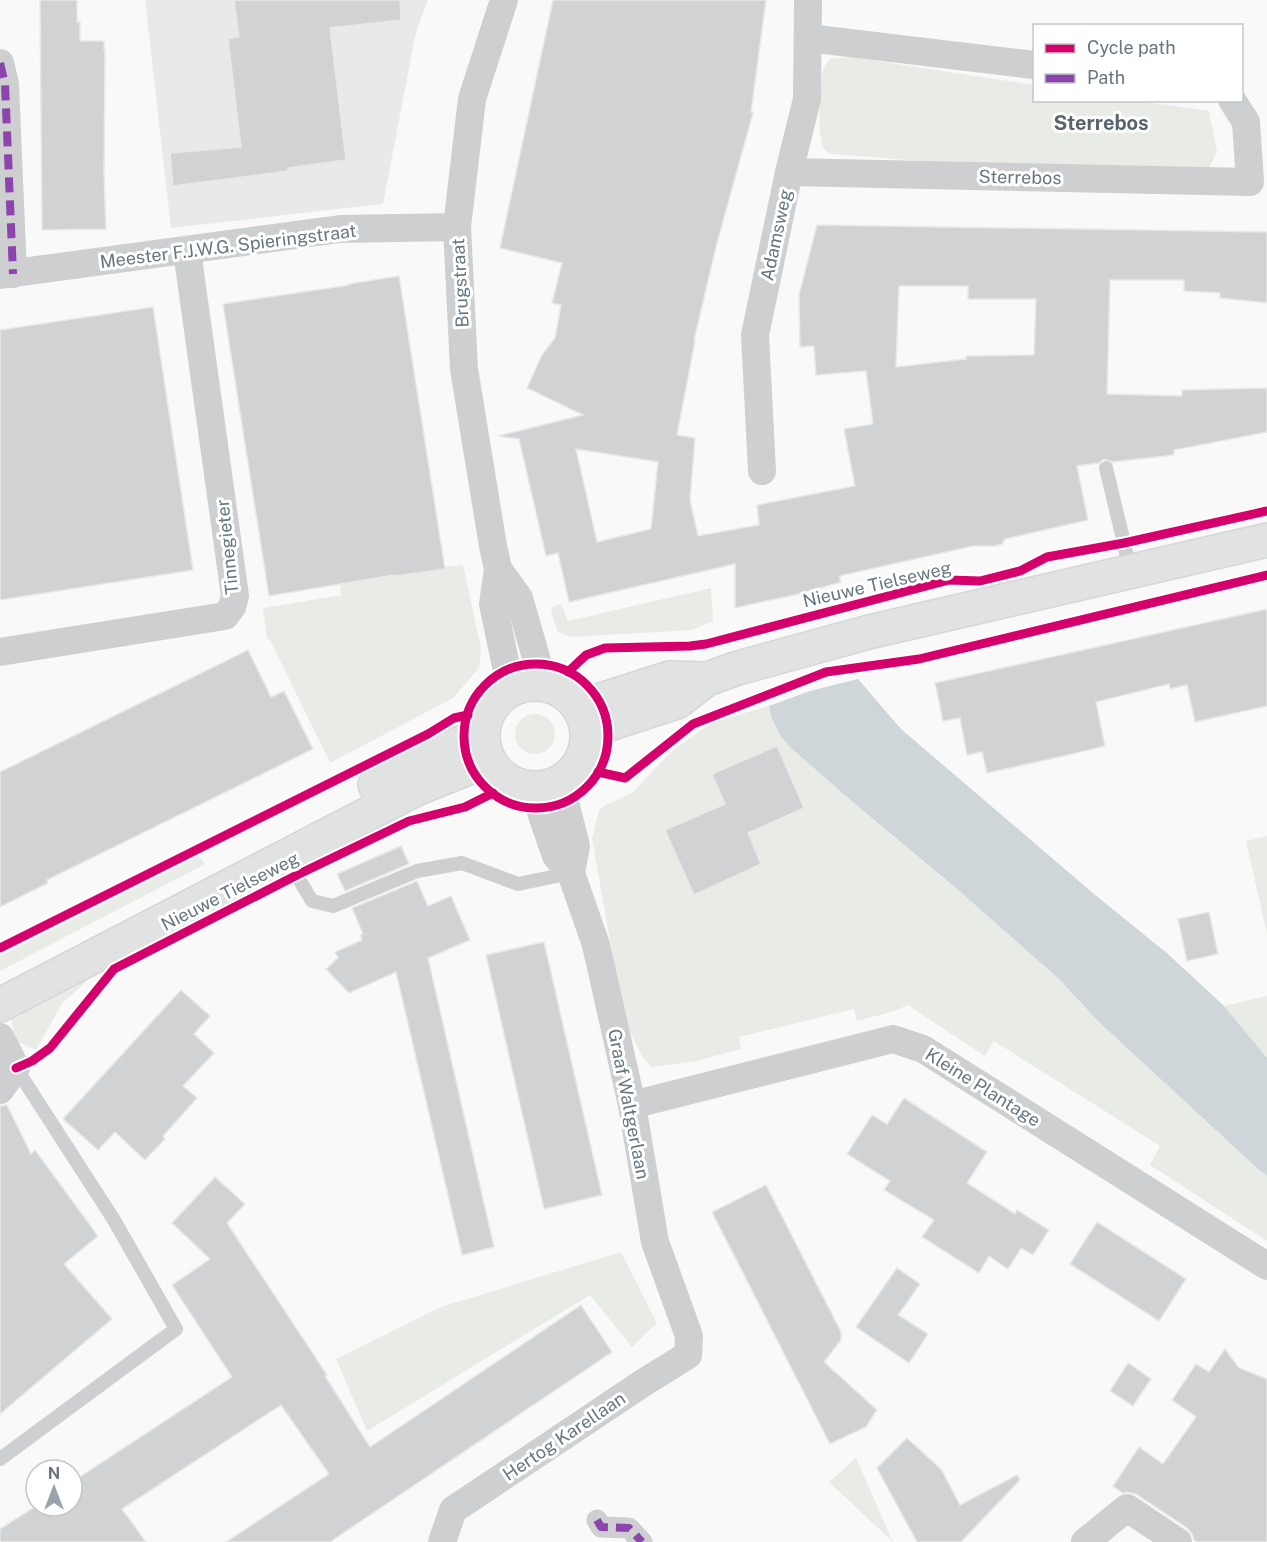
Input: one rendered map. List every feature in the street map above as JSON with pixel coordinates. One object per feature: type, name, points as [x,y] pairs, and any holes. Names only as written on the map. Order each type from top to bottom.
[{"type":"main road","points":[[583,719],[670,678],[707,679],[738,668],[869,632],[1267,540]]},
{"type":"main road","points":[[527,685],[544,685],[563,691],[583,719],[587,744],[584,756],[570,776],[547,786],[520,787],[509,782],[497,772],[485,747],[485,722],[490,709],[511,690],[527,685]]},
{"type":"main road","name":"Nieuwe Tielseweg","points":[[0,1005],[416,789],[485,747]]},
{"type":"main road","name":"Nieuwe Tielseweg","points":[[0,981],[442,750],[485,747]]},
{"type":"street","name":"Brugstraat","points":[[504,0],[472,99],[457,227],[464,369],[498,569],[493,604],[511,690]]},
{"type":"street","name":"Adamsweg","points":[[762,471],[754,335],[807,99],[808,0]]},
{"type":"street","points":[[808,38],[1033,65]]},
{"type":"street","points":[[0,63],[5,84],[7,274]]},
{"type":"street","name":"Sterrebos","points":[[789,172],[1259,184],[1246,122],[1233,102]]},
{"type":"street","name":"Meester F.J.W.G. Spieringstraat","points":[[7,274],[340,229],[457,227]]},
{"type":"street","name":"Tinnegieter","points":[[0,652],[225,616],[232,607],[235,596],[187,250]]},
{"type":"street","name":"Brugstraat","points":[[498,569],[519,598],[544,685]]},
{"type":"street","name":"Graaf Waltgerlaan","points":[[547,786],[556,856],[571,873],[596,945],[632,1105],[655,1242],[689,1336]]},
{"type":"street","points":[[0,1037],[8,1079]]},
{"type":"street","name":"Kleine Plantage","points":[[632,1105],[893,1039],[923,1049],[1267,1266]]},
{"type":"street","name":"Hertog Karellaan","points":[[442,1542],[453,1510],[688,1355],[689,1336]]},
{"type":"street","points":[[1085,1542],[1127,1509],[1178,1542]]},
{"type":"street","points":[[597,1520],[601,1527],[629,1528],[642,1542]]},
{"type":"lane","points":[[1106,468],[1130,572]]},
{"type":"lane","points":[[285,856],[312,901],[333,906],[417,871],[462,863],[518,884],[571,873]]},
{"type":"lane","points":[[0,1459],[176,1329],[114,1220],[8,1079]]},
{"type":"shaded area","points":[[145,0],[428,0],[416,32],[383,204],[171,228]]},
{"type":"shaded area","points":[[851,57],[1033,85],[1033,102],[1147,102],[1209,111],[1217,151],[1208,170],[970,165],[831,154],[824,148],[820,131],[823,71],[830,59]]},
{"type":"shaded area","points":[[463,565],[481,648],[479,668],[453,698],[330,763],[270,640],[267,639],[263,608],[341,595],[340,585]]},
{"type":"shaded area","points":[[711,588],[713,621],[692,630],[572,637],[558,632],[551,608],[561,604],[568,621]]},
{"type":"shaded area","points":[[858,679],[901,729],[1094,894],[1168,954],[1224,1006],[1267,1058],[1267,1176],[1100,1023],[1059,979],[790,747],[780,735],[771,717],[769,706],[810,691]]},
{"type":"shaded area","points":[[769,706],[771,717],[780,735],[860,808],[956,888],[1059,979],[1100,1023],[1267,1176],[1267,1241],[1150,1165],[1160,1146],[994,1041],[985,1056],[908,1005],[857,1021],[854,1009],[739,1037],[741,1049],[696,1061],[652,1067],[642,1056],[624,1019],[592,839],[599,810],[632,793],[673,750],[713,722]]},
{"type":"shaded area","points":[[535,714],[549,720],[555,734],[549,748],[535,754],[521,748],[515,734],[521,720]]},
{"type":"shaded area","points":[[1267,836],[1267,934],[1246,841]]},
{"type":"shaded area","points":[[199,856],[205,864],[0,971],[0,956]]},
{"type":"shaded area","points":[[90,973],[85,983],[63,1002],[36,1050],[16,1041],[11,1019],[18,1007]]},
{"type":"shaded area","points":[[1267,996],[1267,1058],[1224,1006]]},
{"type":"shaded area","points":[[621,1252],[657,1323],[632,1347],[590,1295],[367,1431],[336,1359],[441,1307]]},
{"type":"shaded area","points":[[856,1458],[893,1542],[829,1482]]},
{"type":"building","points":[[40,0],[77,0],[80,41],[104,41],[106,229],[42,230]]},
{"type":"building","points":[[234,0],[400,0],[401,20],[330,28],[346,160],[288,168],[288,171],[173,186],[170,153],[241,147],[228,39],[239,37]]},
{"type":"building","points":[[553,0],[766,0],[751,112],[753,113],[717,243],[694,340],[677,435],[695,438],[690,500],[698,536],[759,525],[757,505],[855,486],[844,429],[873,424],[866,371],[816,375],[814,346],[800,347],[799,295],[817,225],[1267,232],[1267,303],[1220,298],[1220,293],[1184,291],[1184,280],[1110,280],[1107,394],[1182,396],[1182,390],[1267,388],[1267,432],[1174,450],[1174,455],[1112,462],[1104,459],[1099,463],[1077,466],[1088,520],[1005,539],[1002,544],[995,546],[973,546],[839,576],[841,582],[803,593],[735,608],[735,564],[569,602],[558,553],[546,556],[519,439],[498,436],[583,415],[527,388],[542,355],[555,338],[561,305],[552,303],[562,263],[500,248]],"holes":[[[899,286],[968,286],[968,299],[1036,299],[1034,355],[966,356],[966,359],[896,367]],[[576,449],[658,462],[651,529],[597,542]]]},
{"type":"building","points":[[399,276],[445,569],[269,596],[223,304]]},
{"type":"building","points":[[153,307],[193,570],[0,600],[0,330]]},
{"type":"building","points":[[1267,609],[1267,706],[1195,722],[1187,685],[1170,689],[1169,684],[1096,702],[1105,746],[987,773],[982,752],[967,755],[960,718],[943,721],[935,683]]},
{"type":"building","points":[[248,650],[271,697],[284,691],[313,749],[47,880],[48,883],[0,907],[0,772]]},
{"type":"building","points":[[777,746],[804,808],[748,833],[761,864],[694,895],[665,830],[725,804],[712,774]]},
{"type":"building","points":[[401,846],[409,864],[345,891],[337,874]]},
{"type":"building","points":[[417,881],[428,906],[451,896],[470,940],[428,958],[494,1247],[462,1255],[396,972],[349,993],[326,969],[338,958],[335,952],[362,940],[360,935],[363,934],[352,908]]},
{"type":"building","points":[[1209,912],[1218,954],[1187,961],[1178,919]]},
{"type":"building","points":[[544,942],[602,1195],[544,1209],[486,955]]},
{"type":"building","points":[[181,990],[210,1016],[194,1034],[214,1053],[183,1086],[197,1098],[163,1136],[165,1139],[145,1160],[115,1132],[98,1150],[63,1119]]},
{"type":"building","points":[[904,1098],[987,1152],[967,1183],[1015,1214],[1017,1210],[1049,1230],[1033,1255],[1021,1248],[1008,1269],[989,1256],[979,1273],[922,1237],[934,1220],[884,1190],[890,1181],[847,1154],[872,1115],[887,1124]]},
{"type":"building","points":[[7,1105],[31,1154],[35,1150],[98,1236],[64,1264],[112,1319],[0,1414],[0,1106]]},
{"type":"building","points":[[215,1177],[245,1204],[227,1223],[327,1375],[325,1376],[370,1447],[581,1305],[612,1352],[330,1542],[226,1542],[329,1474],[281,1405],[122,1509],[146,1542],[0,1542],[0,1529],[24,1514],[24,1518],[84,1518],[84,1474],[232,1377],[172,1285],[210,1259],[172,1223]]},
{"type":"building","points":[[766,1185],[841,1332],[841,1340],[824,1362],[877,1410],[866,1427],[830,1444],[712,1212]]},
{"type":"building","points":[[1097,1222],[1186,1279],[1159,1321],[1070,1264]]},
{"type":"building","points":[[897,1268],[920,1284],[898,1315],[928,1334],[909,1363],[856,1327]]},
{"type":"building","points":[[1225,1349],[1239,1368],[1267,1379],[1267,1542],[1197,1542],[1187,1528],[1136,1494],[1123,1493],[1113,1486],[1139,1447],[1163,1464],[1196,1417],[1172,1400],[1196,1364],[1209,1372]]},
{"type":"building","points":[[1128,1363],[1151,1379],[1133,1406],[1110,1391]]},
{"type":"building","points":[[907,1438],[941,1469],[960,1505],[1017,1475],[1020,1480],[961,1542],[917,1542],[877,1468]]},
{"type":"marked path","points":[[0,63],[5,84],[13,274]]},
{"type":"marked path","points":[[597,1520],[601,1527],[629,1528],[642,1542]]},
{"type":"cycle path","points":[[568,672],[586,655],[605,648],[706,644],[949,580],[980,581],[1020,571],[1047,557],[1124,543],[1267,511]]},
{"type":"cycle path","points":[[598,772],[625,778],[693,724],[826,672],[919,659],[1267,575]]},
{"type":"cycle path","points":[[536,664],[563,670],[576,676],[587,685],[596,696],[602,709],[608,736],[602,763],[596,776],[587,787],[576,796],[563,802],[536,808],[509,802],[496,796],[485,787],[476,776],[470,763],[464,736],[470,709],[476,696],[485,685],[496,676],[509,670],[536,664]]},
{"type":"cycle path","points":[[0,948],[428,734],[454,718],[468,715]]},
{"type":"cycle path","points":[[16,1068],[32,1061],[50,1048],[114,969],[297,875],[409,821],[465,807],[493,793]]},
{"type":"district","name":"Sterrebos","points":[[1101,123]]}]
